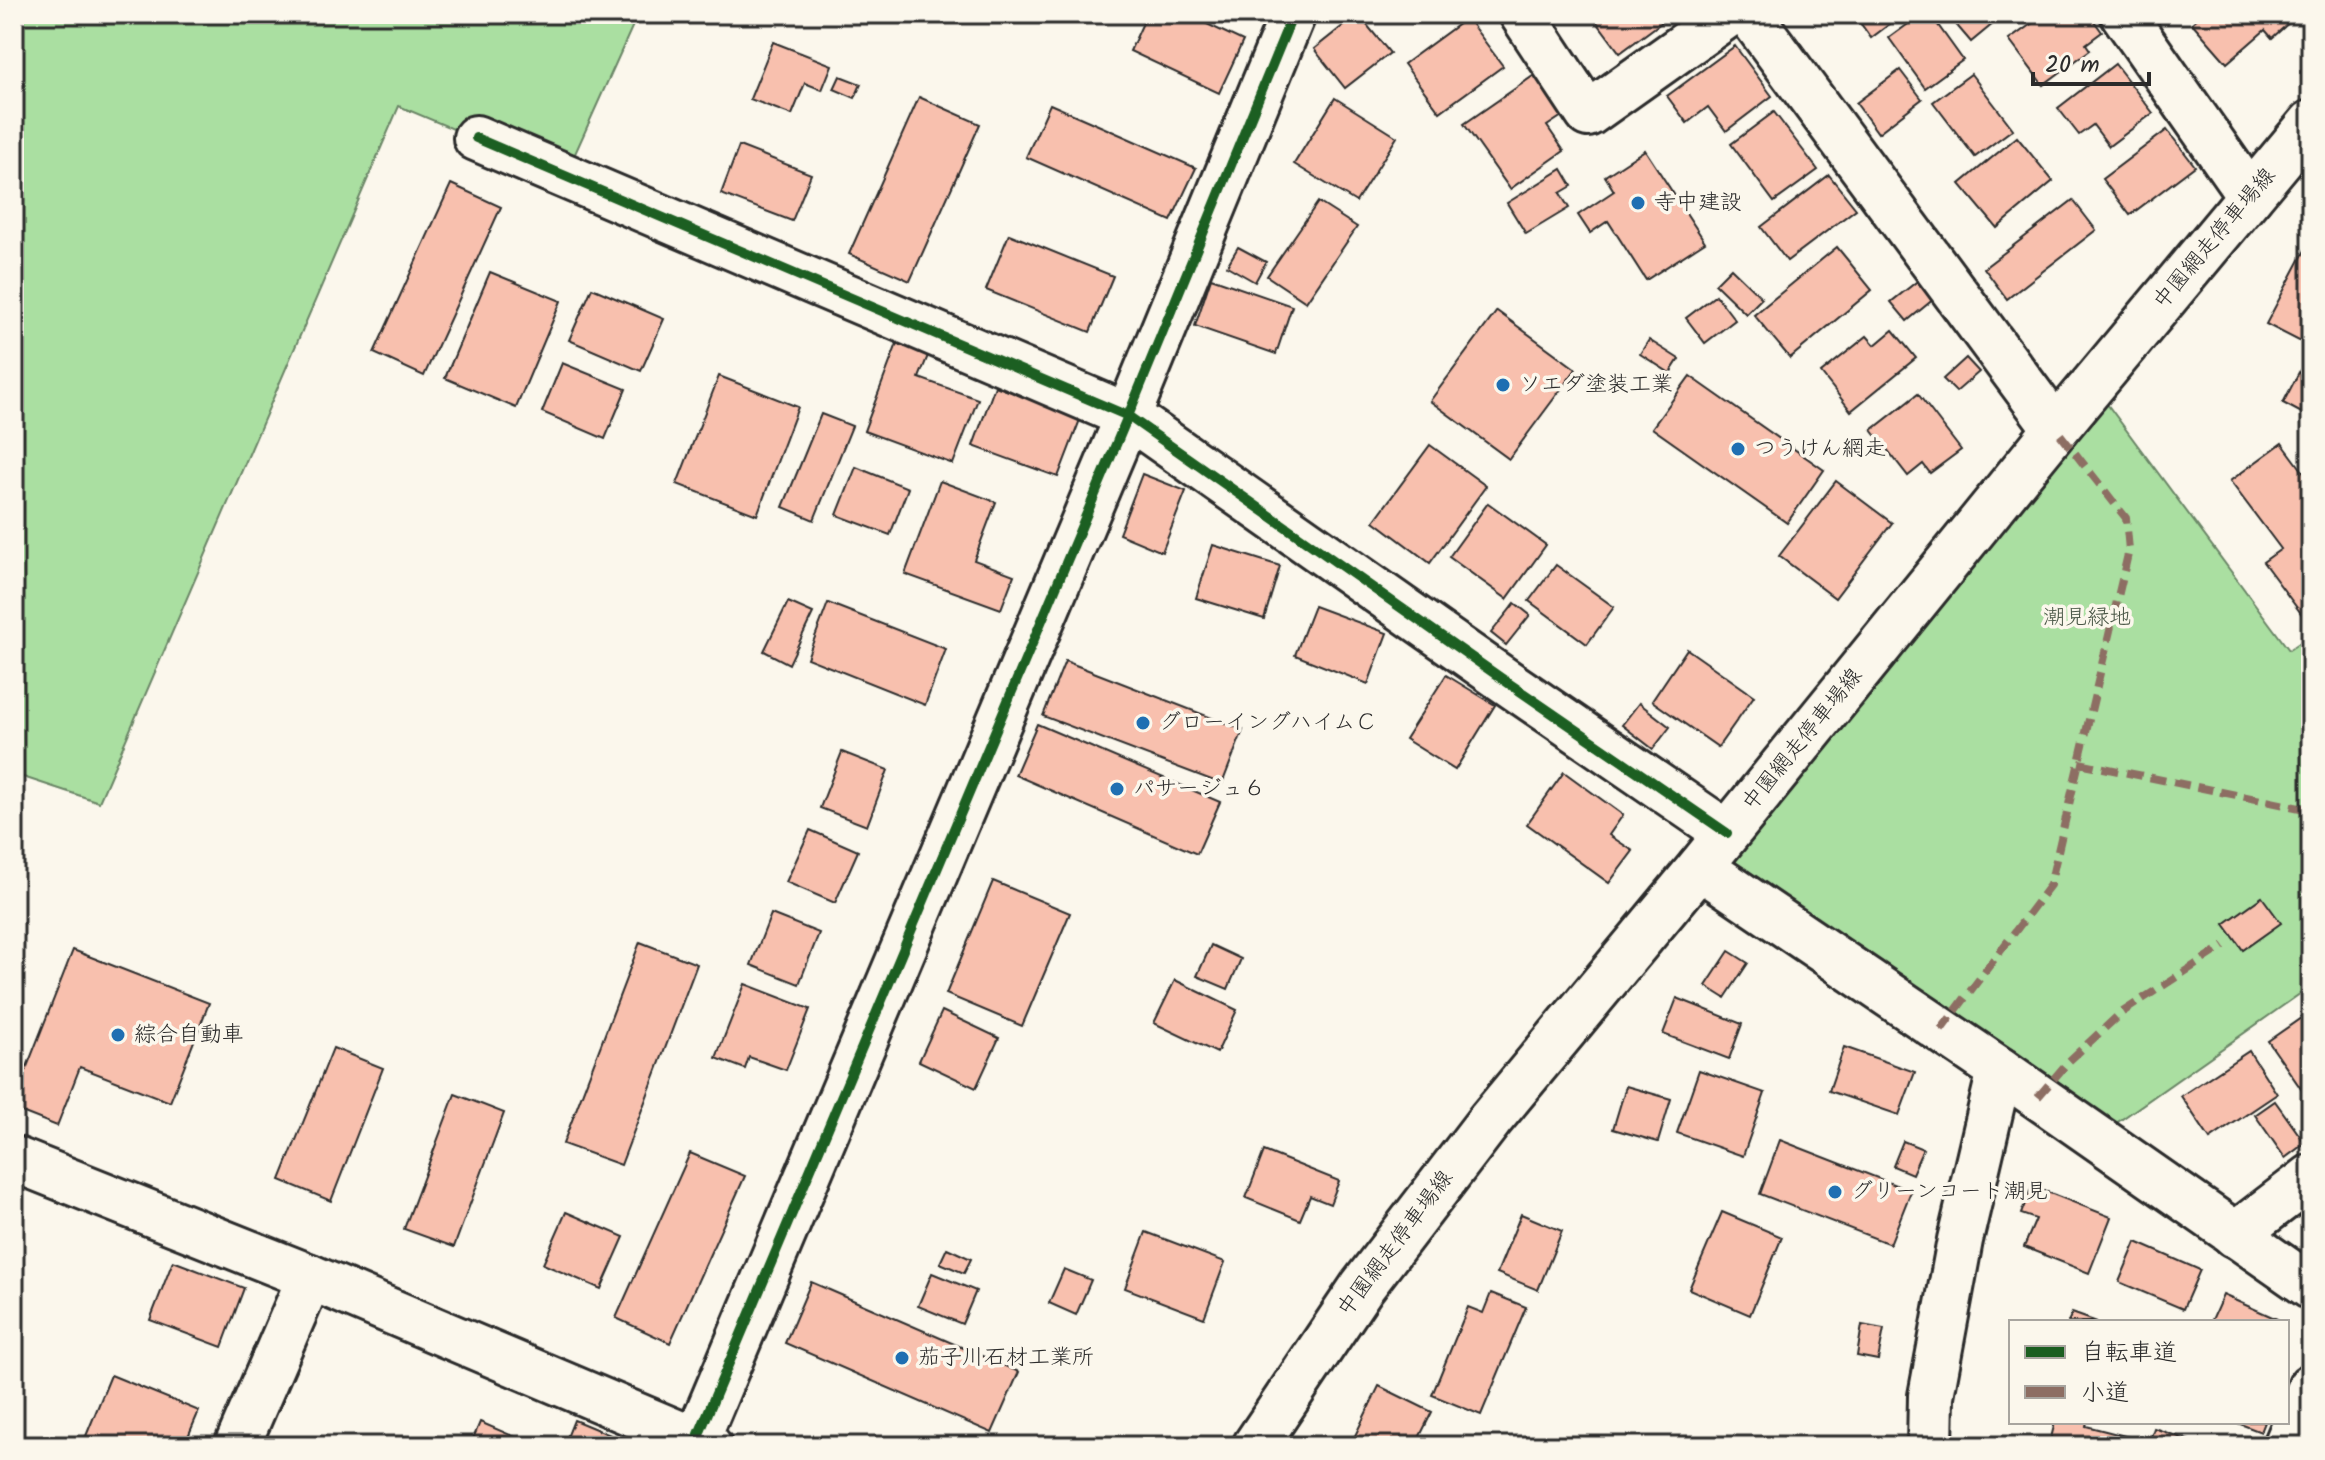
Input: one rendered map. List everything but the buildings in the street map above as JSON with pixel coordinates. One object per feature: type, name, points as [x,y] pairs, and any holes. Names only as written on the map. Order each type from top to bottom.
[{"type":"street","points":[[14,1159],[310,1277],[699,1444],[1293,14]]},
{"type":"street","points":[[1522,14],[1588,114],[1729,14]]},
{"type":"street","points":[[1749,14],[2056,429]]},
{"type":"street","points":[[2123,14],[2250,196]]},
{"type":"street","name":"中園網走停車場線","points":[[1255,1446],[1362,1287],[1472,1144],[2056,429],[2311,123]]},
{"type":"street","points":[[476,138],[1128,416],[1501,678],[1713,850],[2000,1070],[2311,1287]]},
{"type":"street","points":[[1930,1446],[1931,1396],[1960,1240],[2000,1070]]},
{"type":"street","points":[[2235,1235],[2311,1177]]},
{"type":"street","points":[[237,1446],[310,1277]]},
{"type":"street","points":[[2286,1446],[2311,1386]]},
{"type":"green space","points":[[14,14],[638,14],[565,176],[399,106],[99,802],[14,774]]},
{"type":"green space","name":"潮見緑地","points":[[2093,385],[2289,650],[2311,635],[2311,986],[2095,1138],[1700,867]]},
{"type":"marked path","points":[[1941,1030],[2050,885],[2129,550],[2126,518],[2056,429]]},
{"type":"marked path","points":[[2079,763],[2305,809],[2311,804]]},
{"type":"marked path","points":[[2038,1097],[2069,1061],[2121,1013],[2224,946]]},
{"type":"cycle path","points":[[694,1446],[1128,416],[1293,14]]},
{"type":"cycle path","points":[[476,138],[1128,416],[1727,833]]},
{"type":"place","name":"寺中建設","points":[[1638,203]]},
{"type":"place","name":"ソエダ塗装工業","points":[[1503,385]]},
{"type":"place","name":"つうけん網走","points":[[1738,449]]},
{"type":"place","name":"グローイングハイムＣ","points":[[1143,723]]},
{"type":"place","name":"パサージュ６","points":[[1117,789]]},
{"type":"place","name":"綜合自動車","points":[[118,1035]]},
{"type":"place","name":"グリーンコート潮見","points":[[1835,1192]]},
{"type":"place","name":"茄子川石材工業所","points":[[902,1358]]}]
